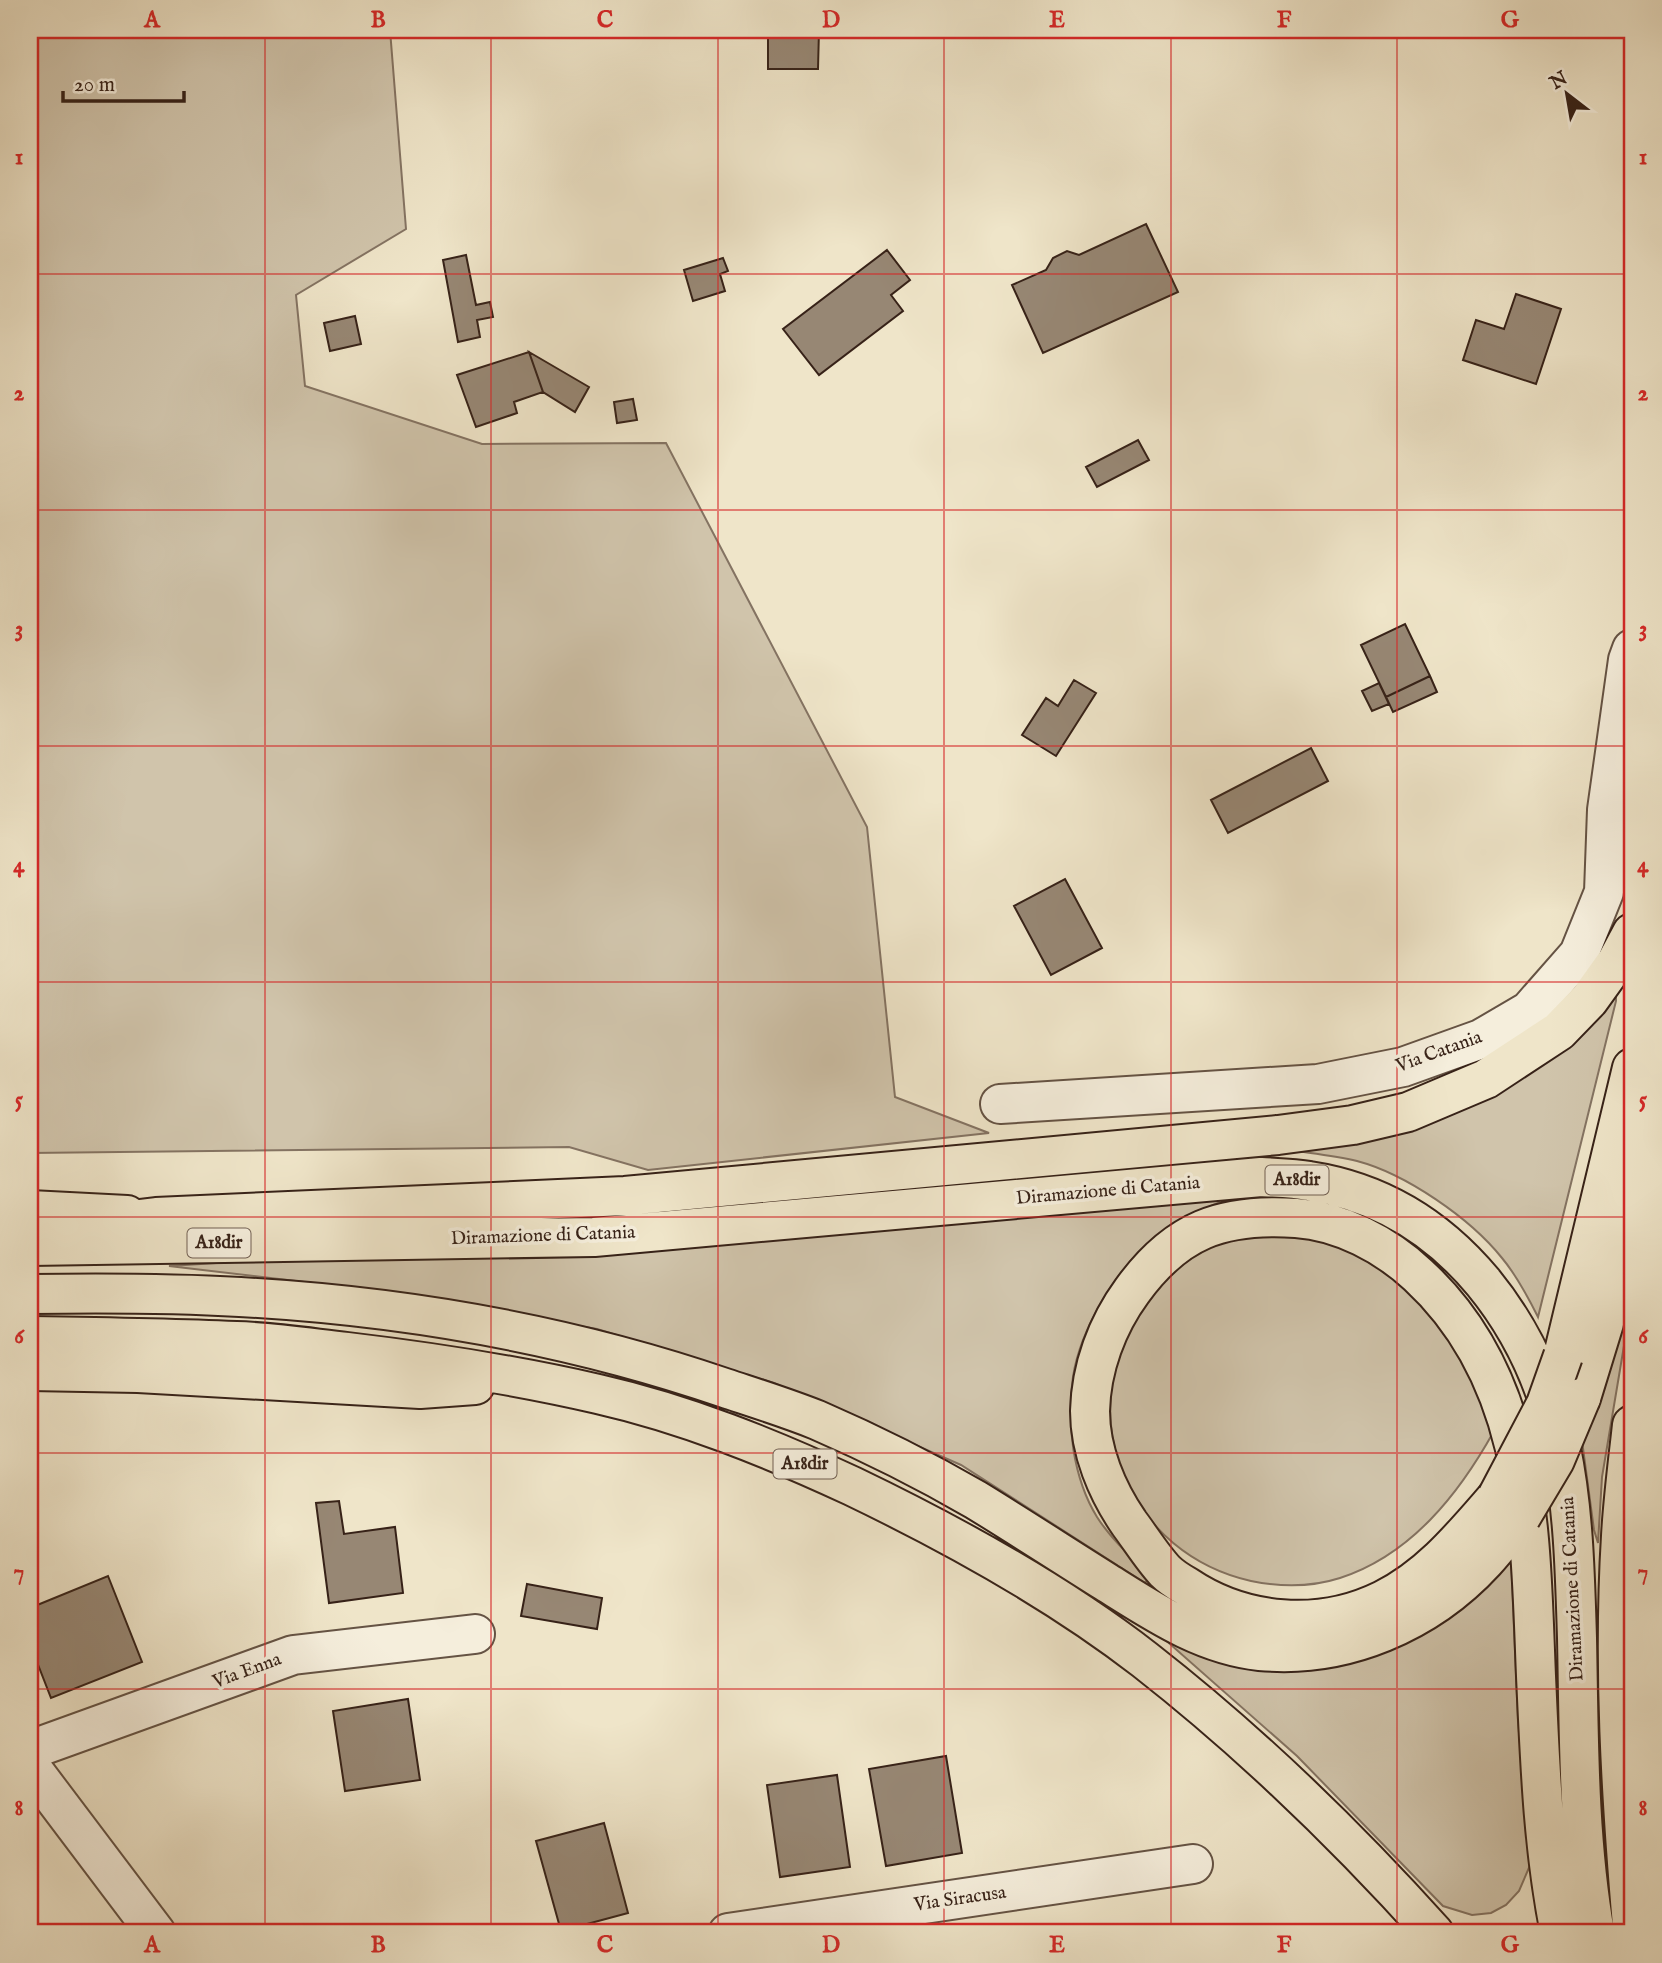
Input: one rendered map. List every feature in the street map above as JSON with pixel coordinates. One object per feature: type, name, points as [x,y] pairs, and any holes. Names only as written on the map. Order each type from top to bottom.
[{"type":"highway","points":[[30,1232],[156,1217],[625,1196],[1264,1136],[1353,1125],[1408,1112],[1475,1084],[1559,1031],[1590,1000],[1617,961],[1632,933]]},
{"type":"highway","points":[[30,1294],[239,1297],[324,1303],[506,1331],[661,1366],[816,1420],[973,1499],[1170,1622],[1219,1642],[1259,1651],[1301,1652],[1338,1648],[1385,1632],[1421,1614],[1483,1563],[1509,1507],[1563,1356],[1632,1068]]},
{"type":"highway","name":"Diramazione di Catania","points":[[30,1246],[594,1237],[1261,1177],[1307,1180],[1352,1190],[1396,1209],[1434,1232],[1467,1263],[1497,1300],[1536,1367],[1553,1414],[1567,1472],[1574,1535],[1585,1868],[1595,1933]]},
{"type":"highway","points":[[1560,1933],[1551,1888],[1541,1793],[1531,1538],[1525,1495],[1513,1436],[1498,1392],[1481,1355],[1460,1322],[1432,1288],[1401,1259],[1367,1239],[1336,1226],[1302,1218],[1260,1217],[1211,1227],[1190,1235],[1164,1252],[1122,1304],[1104,1342],[1094,1375],[1090,1412],[1093,1444],[1104,1479],[1119,1508],[1167,1573],[1200,1595],[1236,1613],[1266,1619],[1300,1621],[1343,1614],[1381,1601],[1416,1580],[1509,1507],[1556,1460],[1581,1398],[1604,1323],[1632,1194]]},
{"type":"highway","points":[[30,1210],[156,1217],[408,1240]]},
{"type":"highway","name":"A18dir","points":[[30,1336],[240,1341],[415,1360],[601,1394],[656,1409],[765,1448],[952,1536],[1022,1576],[1144,1659],[1321,1813],[1434,1933]]},
{"type":"highway","points":[[30,1371],[138,1373],[420,1389],[534,1380]]},
{"type":"highway","points":[[1632,1425],[1621,1535],[1618,1608],[1620,1773],[1632,1925]]},
{"type":"street","name":"Via Catania","points":[[1000,1104],[1318,1084],[1403,1067],[1481,1039],[1529,1011],[1579,954],[1604,892],[1607,810],[1628,660],[1632,649]]},
{"type":"street","name":"Via Enna","points":[[30,1750],[293,1655],[475,1634]]},
{"type":"street","points":[[30,1766],[156,1933]]},
{"type":"street","name":"Via Siracusa","points":[[728,1933],[1193,1864]]},
{"type":"shaded area","points":[[30,30],[390,30],[406,229],[296,295],[305,386],[482,444],[666,443],[867,827],[895,1097],[989,1133],[648,1170],[569,1147],[30,1153]]},
{"type":"shaded area","points":[[1616,995],[1538,1317],[1502,1258],[1473,1228],[1436,1199],[1376,1167],[1357,1161],[1283,1149],[1365,1138]]},
{"type":"shaded area","points":[[1230,1198],[1173,1225],[1155,1237],[1127,1265],[1092,1320],[1083,1340],[1073,1377],[1071,1431],[1082,1485],[1103,1525],[1151,1576],[1145,1583],[961,1465],[774,1383],[597,1329],[363,1289],[169,1266]]},
{"type":"shaded area","points":[[1264,1235],[1305,1236],[1341,1247],[1397,1277],[1462,1354],[1494,1431],[1449,1499],[1411,1538],[1366,1568],[1318,1583],[1285,1585],[1251,1581],[1209,1566],[1174,1543],[1145,1514],[1125,1478],[1113,1440],[1111,1399],[1118,1357],[1144,1304],[1177,1268],[1204,1249],[1233,1238]]},
{"type":"shaded area","points":[[1632,1298],[1602,1477],[1598,1543],[1582,1441],[1594,1416]]},
{"type":"shaded area","points":[[1511,1558],[1518,1722],[1531,1863],[1519,1891],[1506,1905],[1491,1913],[1472,1915],[1443,1906],[1297,1756],[1162,1637],[1420,1632],[1454,1614]]},
{"type":"building","points":[[768,30],[819,30],[818,69],[768,69]]},
{"type":"building","points":[[1146,224],[1178,292],[1043,353],[1012,285],[1046,270],[1053,258],[1067,251],[1079,255]]},
{"type":"building","points":[[887,250],[910,280],[891,295],[903,311],[819,375],[783,329]]},
{"type":"building","points":[[466,255],[476,305],[490,302],[493,317],[477,320],[480,337],[458,342],[443,260]]},
{"type":"building","points":[[723,258],[728,271],[720,274],[725,291],[693,301],[684,270]]},
{"type":"building","points":[[1516,294],[1561,309],[1536,384],[1463,360],[1476,320],[1504,329]]},
{"type":"building","points":[[355,316],[361,344],[330,351],[324,323]]},
{"type":"building","points":[[529,352],[589,387],[575,412],[543,392]]},
{"type":"building","points":[[529,352],[543,392],[514,402],[517,413],[476,427],[457,375]]},
{"type":"building","points":[[633,399],[637,420],[617,423],[614,402]]},
{"type":"building","points":[[1138,440],[1149,460],[1097,487],[1086,467]]},
{"type":"building","points":[[1405,624],[1430,676],[1386,697],[1361,645]]},
{"type":"building","points":[[1430,676],[1437,692],[1393,712],[1386,697]]},
{"type":"building","points":[[1074,680],[1096,693],[1056,756],[1022,735],[1046,698],[1058,706]]},
{"type":"building","points":[[1379,683],[1389,704],[1372,711],[1362,691]]},
{"type":"building","points":[[1311,748],[1328,781],[1228,833],[1211,800]]},
{"type":"building","points":[[1065,879],[1102,948],[1051,975],[1014,906]]},
{"type":"building","points":[[339,1501],[344,1534],[395,1527],[403,1593],[329,1603],[316,1503]]},
{"type":"building","points":[[108,1576],[142,1662],[51,1698],[30,1644],[30,1608]]},
{"type":"building","points":[[527,1584],[602,1598],[597,1629],[521,1616]]},
{"type":"building","points":[[408,1699],[420,1780],[345,1791],[333,1711]]},
{"type":"building","points":[[946,1756],[962,1853],[886,1866],[869,1769]]},
{"type":"building","points":[[837,1775],[850,1867],[780,1877],[767,1785]]},
{"type":"building","points":[[604,1823],[628,1913],[561,1931],[536,1841]]}]
